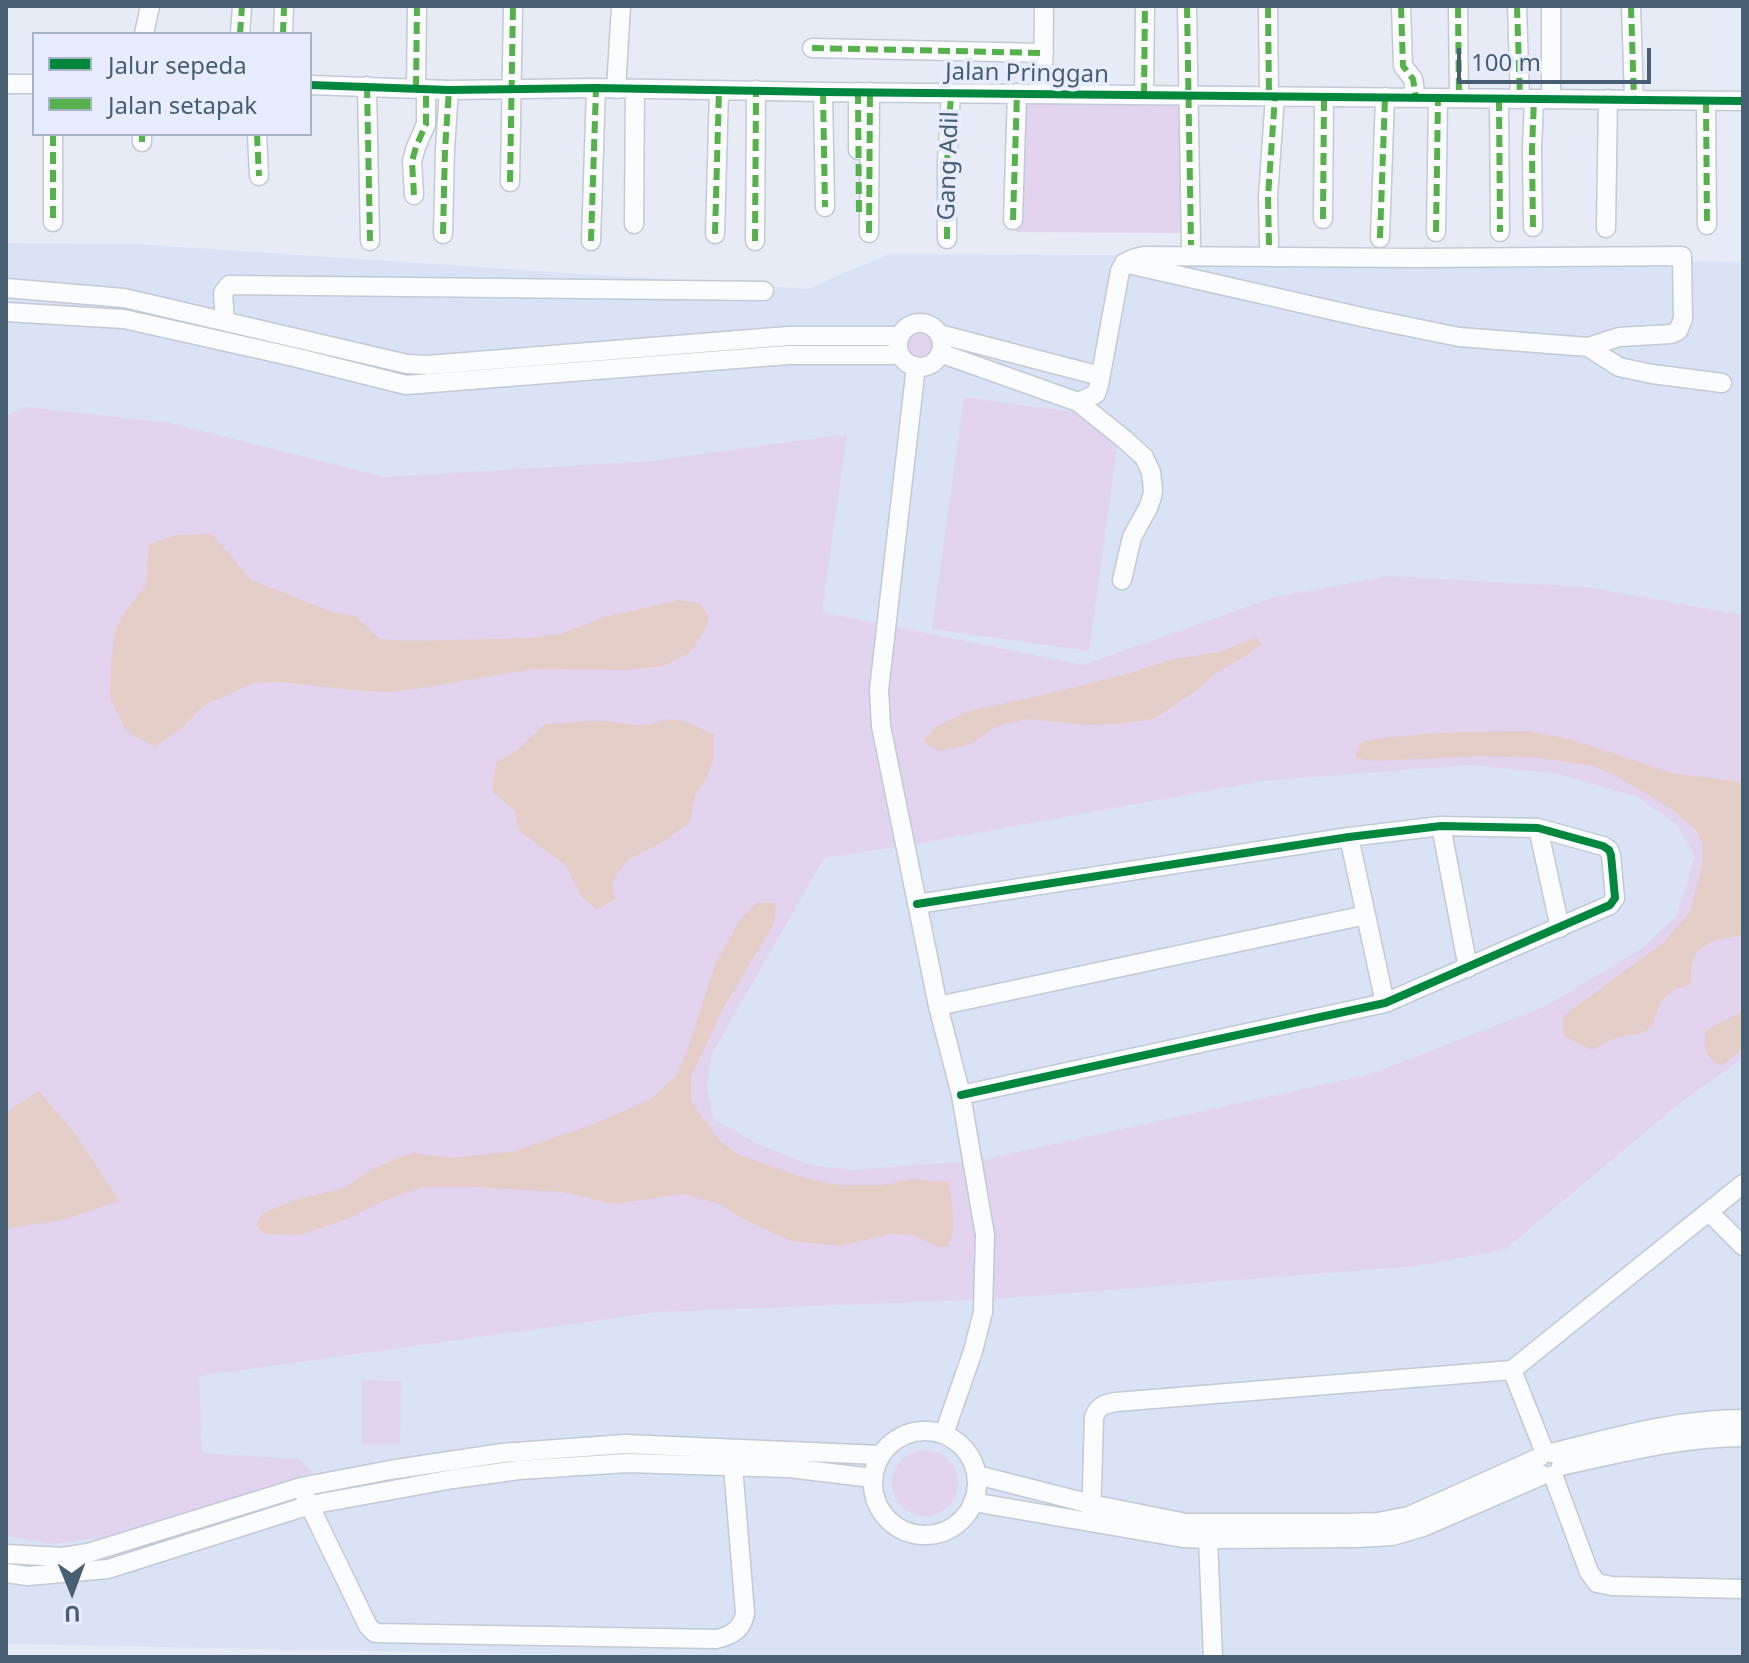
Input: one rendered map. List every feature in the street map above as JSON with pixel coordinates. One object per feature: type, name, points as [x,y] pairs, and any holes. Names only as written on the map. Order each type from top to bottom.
[{"type":"street","points":[[144,32],[150,6]]},
{"type":"street","points":[[240,32],[242,6]]},
{"type":"street","points":[[414,195],[412,161],[426,124],[417,6]]},
{"type":"street","points":[[510,182],[513,6]]},
{"type":"street","points":[[621,6],[634,224]]},
{"type":"street","points":[[1043,94],[1044,6]]},
{"type":"street","points":[[1144,95],[1145,6]]},
{"type":"street","points":[[1187,6],[1191,245]]},
{"type":"street","points":[[1268,6],[1272,96],[1269,245]]},
{"type":"street","points":[[1401,6],[1403,66],[1413,79],[1416,98]]},
{"type":"street","points":[[1458,6],[1459,98]]},
{"type":"street","points":[[1517,6],[1535,99]]},
{"type":"street","points":[[1533,227],[1535,99],[1551,6]]},
{"type":"street","points":[[1631,6],[1634,99]]},
{"type":"street","points":[[283,32],[284,7]]},
{"type":"street","points":[[812,48],[1044,53]]},
{"type":"street","points":[[6,84],[32,84]]},
{"type":"street","name":"Jalan Pringgan","points":[[312,85],[449,90],[596,88],[1743,101]]},
{"type":"street","points":[[367,86],[370,241]]},
{"type":"street","points":[[591,241],[596,88]]},
{"type":"street","points":[[443,234],[449,90]]},
{"type":"street","points":[[715,234],[719,90]]},
{"type":"street","points":[[755,241],[756,90]]},
{"type":"street","points":[[823,92],[825,207]]},
{"type":"street","points":[[859,214],[864,92]]},
{"type":"street","points":[[864,92],[869,233]]},
{"type":"street","name":"Gang Adil","points":[[947,239],[951,93]]},
{"type":"street","points":[[1013,220],[1017,93]]},
{"type":"street","points":[[1323,219],[1324,97]]},
{"type":"street","points":[[1380,238],[1385,97]]},
{"type":"street","points":[[1436,232],[1438,98]]},
{"type":"street","points":[[1499,99],[1500,232]]},
{"type":"street","points":[[1606,228],[1608,99]]},
{"type":"street","points":[[1706,101],[1707,225]]},
{"type":"street","points":[[53,136],[53,222]]},
{"type":"street","points":[[257,136],[259,176]]},
{"type":"street","points":[[1078,402],[1096,394],[1120,271],[1124,263],[1134,257],[1682,256],[1683,319],[1678,331],[1671,334],[1619,337],[1588,347],[1459,337],[1124,263]]},
{"type":"street","points":[[225,321],[223,293],[229,285],[764,291]]},
{"type":"street","points":[[6,288],[124,298],[417,365],[900,355]]},
{"type":"street","points":[[6,312],[124,319],[406,385],[788,336],[899,336]]},
{"type":"street","points":[[940,344],[936,359],[930,364],[916,366],[904,361],[898,342],[899,336],[909,326],[929,325],[940,344],[1078,402],[1144,457],[1151,472],[1152,497],[1132,537],[1122,580]]},
{"type":"street","points":[[294,357],[302,338]]},
{"type":"street","points":[[940,344],[1100,376]]},
{"type":"street","points":[[1588,347],[1619,367],[1722,383]]},
{"type":"street","points":[[916,366],[879,690],[881,726],[938,1006],[961,1095],[985,1235],[983,1312],[944,1434]]},
{"type":"street","points":[[917,904],[1349,837],[1441,826],[1538,828],[1603,846],[1611,855],[1615,898],[1610,905],[1385,1003],[961,1095]]},
{"type":"street","points":[[1441,826],[1468,968]]},
{"type":"street","points":[[1538,828],[1560,928]]},
{"type":"street","points":[[1349,837],[1385,1003]]},
{"type":"street","points":[[938,1006],[1366,915]]},
{"type":"street","points":[[1091,1513],[1094,1417],[1102,1405],[1512,1370],[1743,1184]]},
{"type":"street","points":[[1709,1212],[1743,1246]]},
{"type":"street","points":[[1512,1370],[1589,1572],[1597,1583],[1743,1589]]},
{"type":"street","points":[[973,1502],[1186,1523],[1378,1522],[1409,1516],[1549,1463],[1669,1424],[1743,1419]]},
{"type":"street","points":[[928,1430],[944,1434],[964,1447],[977,1475],[973,1502],[965,1516],[952,1527],[927,1535],[909,1533],[893,1525],[881,1512],[874,1496],[873,1478],[880,1455],[897,1438],[928,1430]]},
{"type":"street","points":[[977,1475],[1091,1513],[1183,1538],[1356,1538],[1392,1536],[1423,1527],[1549,1463],[1678,1442],[1743,1437]]},
{"type":"street","points":[[6,1554],[62,1557],[88,1553],[301,1487],[502,1453],[625,1444],[880,1455]]},
{"type":"street","points":[[6,1573],[28,1576],[108,1569],[310,1505],[519,1470],[627,1463],[789,1468],[873,1478]]},
{"type":"street","points":[[301,1487],[368,1626],[375,1633],[716,1639],[737,1629],[745,1613],[733,1466]]},
{"type":"street","points":[[1208,1539],[1213,1657]]},
{"type":"shaded area","points":[[1017,99],[1184,99],[1184,233],[1016,232]]},
{"type":"shaded area","points":[[6,243],[134,244],[807,289],[889,254],[1743,262],[1743,1657],[686,1657],[6,1644]]},
{"type":"shaded area","points":[[918,330],[929,334],[933,345],[929,356],[918,360],[907,356],[903,345],[907,334]]},
{"type":"shaded area","points":[[964,397],[1079,413],[1118,440],[1089,651],[932,629]]},
{"type":"shaded area","points":[[26,407],[170,423],[384,477],[651,461],[847,434],[822,612],[1083,665],[1275,597],[1388,576],[1586,587],[1743,615],[1743,1058],[1681,1102],[1504,1250],[1417,1266],[996,1299],[659,1312],[199,1376],[202,1453],[298,1459],[313,1473],[122,1534],[54,1544],[6,1536],[6,416]],"holes":[[[1472,765],[1558,774],[1638,797],[1677,825],[1695,856],[1677,915],[1643,948],[1546,1006],[1371,1074],[982,1160],[853,1170],[811,1165],[760,1145],[714,1120],[707,1087],[711,1055],[824,858],[1263,781]]]},
{"type":"shaded area","points":[[212,534],[251,580],[332,612],[355,616],[380,639],[530,638],[560,634],[604,617],[679,600],[699,603],[709,617],[706,628],[690,652],[663,666],[627,670],[533,669],[386,692],[280,682],[253,683],[203,706],[183,727],[155,747],[126,731],[110,698],[115,631],[124,613],[146,585],[149,544],[177,535]]},
{"type":"shaded area","points":[[1255,637],[1262,643],[1153,719],[1088,725],[1028,719],[997,726],[969,745],[938,751],[923,742],[936,727],[969,711],[1064,690],[1169,660],[1223,651]]},
{"type":"shaded area","points":[[669,719],[687,722],[714,735],[714,759],[696,793],[690,822],[666,840],[629,859],[612,881],[615,899],[597,910],[582,897],[565,865],[519,831],[515,811],[492,791],[496,763],[516,751],[545,724],[601,721],[643,725]]},
{"type":"shaded area","points":[[1528,731],[1570,739],[1671,773],[1743,782],[1743,935],[1716,941],[1698,951],[1692,963],[1691,984],[1664,998],[1652,1027],[1638,1034],[1616,1037],[1592,1050],[1564,1036],[1563,1016],[1663,943],[1690,912],[1702,867],[1702,842],[1695,829],[1673,810],[1594,766],[1542,758],[1481,756],[1373,761],[1355,758],[1360,743],[1376,739],[1434,733]]},
{"type":"shaded area","points":[[756,903],[776,903],[774,924],[725,1005],[691,1076],[691,1101],[719,1140],[737,1154],[801,1177],[840,1185],[882,1185],[912,1179],[949,1182],[953,1223],[948,1246],[938,1247],[913,1235],[890,1234],[840,1246],[791,1241],[743,1219],[720,1204],[683,1194],[613,1204],[563,1192],[474,1187],[422,1187],[345,1220],[299,1235],[264,1234],[256,1225],[263,1213],[301,1198],[344,1188],[371,1170],[399,1157],[414,1153],[450,1158],[515,1151],[591,1125],[651,1099],[676,1076],[715,965],[739,921]]},
{"type":"shaded area","points":[[1743,1011],[1743,1049],[1721,1066],[1706,1051],[1706,1030]]},
{"type":"shaded area","points":[[39,1091],[76,1135],[119,1201],[62,1220],[6,1229],[6,1115]]},
{"type":"shaded area","points":[[362,1380],[401,1381],[400,1445],[362,1445]]},
{"type":"shaded area","points":[[925,1450],[938,1453],[948,1460],[955,1470],[958,1483],[955,1496],[948,1506],[938,1513],[925,1516],[912,1513],[902,1506],[895,1496],[892,1483],[895,1470],[902,1460],[912,1453]]},
{"type":"marked path","points":[[240,32],[242,6]]},
{"type":"marked path","points":[[416,88],[417,6]]},
{"type":"marked path","points":[[510,182],[513,6]]},
{"type":"marked path","points":[[1144,95],[1145,6]]},
{"type":"marked path","points":[[1187,6],[1191,245]]},
{"type":"marked path","points":[[1268,6],[1269,96]]},
{"type":"marked path","points":[[1401,6],[1403,66],[1413,79],[1416,98]]},
{"type":"marked path","points":[[1458,6],[1459,98]]},
{"type":"marked path","points":[[1517,6],[1520,99]]},
{"type":"marked path","points":[[1631,6],[1634,99]]},
{"type":"marked path","points":[[283,32],[284,7]]},
{"type":"marked path","points":[[812,48],[1044,53]]},
{"type":"marked path","points":[[367,86],[370,241]]},
{"type":"marked path","points":[[591,241],[596,88]]},
{"type":"marked path","points":[[414,195],[412,161],[426,124],[426,89]]},
{"type":"marked path","points":[[443,234],[449,90]]},
{"type":"marked path","points":[[715,234],[719,90]]},
{"type":"marked path","points":[[755,241],[756,90]]},
{"type":"marked path","points":[[823,92],[825,207]]},
{"type":"marked path","points":[[858,92],[859,214]]},
{"type":"marked path","points":[[869,233],[870,92]]},
{"type":"marked path","points":[[947,239],[951,93]]},
{"type":"marked path","points":[[1013,220],[1017,93]]},
{"type":"marked path","points":[[1269,245],[1268,197],[1275,96]]},
{"type":"marked path","points":[[1323,219],[1324,97]]},
{"type":"marked path","points":[[1380,238],[1385,97]]},
{"type":"marked path","points":[[1436,232],[1438,98]]},
{"type":"marked path","points":[[1499,99],[1500,232]]},
{"type":"marked path","points":[[1533,227],[1534,99]]},
{"type":"marked path","points":[[1706,101],[1707,225]]},
{"type":"marked path","points":[[53,136],[53,222]]},
{"type":"marked path","points":[[142,136],[142,142]]},
{"type":"marked path","points":[[257,136],[259,176]]},
{"type":"cycle path","points":[[312,85],[449,90],[596,88],[1743,101]]},
{"type":"cycle path","points":[[917,904],[1349,837],[1441,826],[1538,828],[1603,846],[1611,855],[1615,898],[1610,905],[1385,1003],[961,1095]]}]
